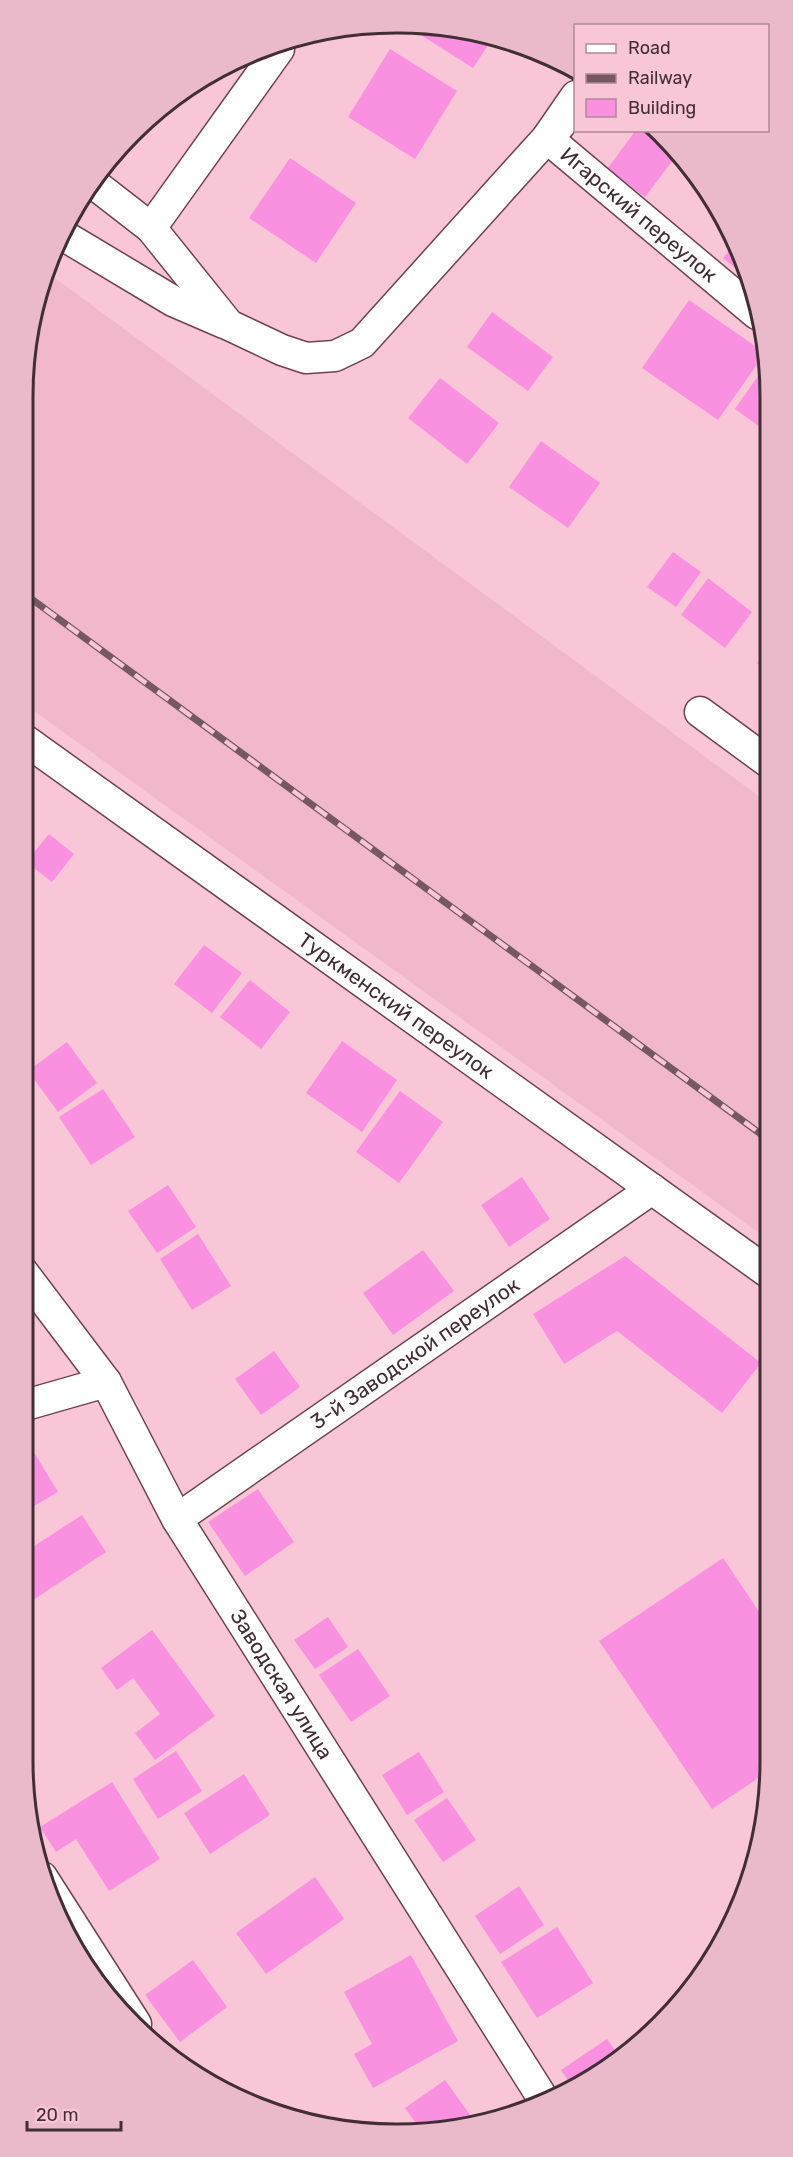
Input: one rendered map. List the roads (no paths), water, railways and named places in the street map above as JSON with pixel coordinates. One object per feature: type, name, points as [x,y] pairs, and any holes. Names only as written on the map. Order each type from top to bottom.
[{"type":"street","points":[[151,228],[276,54]]},
{"type":"street","points":[[547,138],[574,99]]},
{"type":"street","points":[[69,239],[173,301],[282,350],[306,358],[335,356],[362,343],[547,138],[574,113]]},
{"type":"street","name":"Игарский переулок","points":[[547,138],[749,307]]},
{"type":"street","points":[[99,188],[151,228],[230,326]]},
{"type":"street","points":[[700,712],[760,756]]},
{"type":"street","name":"Туркменский переулок","points":[[33,746],[760,1267]]},
{"type":"street","name":"3-й Заводской переулок","points":[[177,1519],[652,1189]]},
{"type":"street","name":"Заводская улица","points":[[33,1286],[106,1382],[177,1519],[540,2094]]},
{"type":"street","points":[[33,1403],[106,1382]]},
{"type":"street","points":[[70,1920],[113,1988]]},
{"type":"railway","points":[[33,600],[760,1133]]}]
